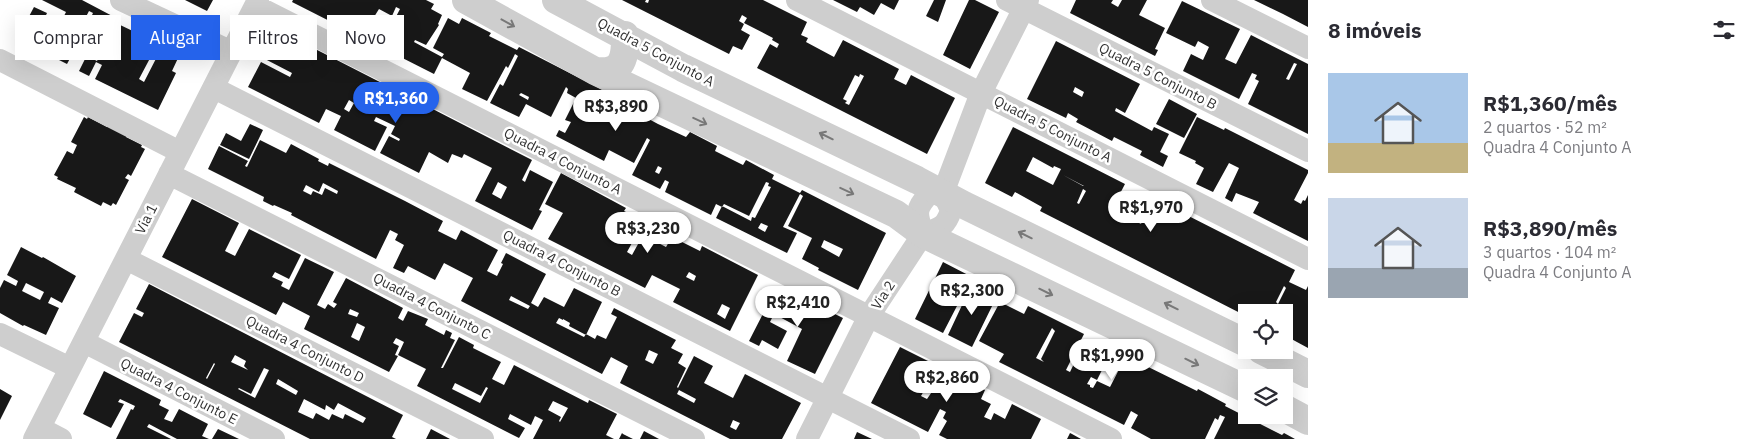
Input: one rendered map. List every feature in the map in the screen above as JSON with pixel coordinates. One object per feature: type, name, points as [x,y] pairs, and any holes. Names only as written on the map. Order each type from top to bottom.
[{"type":"street","points":[[121,0],[230,51]]},
{"type":"street","points":[[466,0],[595,71],[896,214],[931,237],[1235,383],[1236,375],[1242,369],[1245,359]]},
{"type":"street","name":"Quadra 5 Conjunto A","points":[[556,0],[625,35],[683,68],[953,199]]},
{"type":"street","name":"Quadra 5 Conjunto A","points":[[797,0],[1308,259]]},
{"type":"street","points":[[1212,0],[1308,48]]},
{"type":"street","name":"Via 1","points":[[251,15],[257,3]]},
{"type":"street","name":"Quadra 4 Conjunto A","points":[[257,3],[1111,439]]},
{"type":"street","points":[[931,237],[948,221],[981,93],[1020,3]]},
{"type":"street","name":"Quadra 5 Conjunto B","points":[[1020,3],[1308,151]]},
{"type":"street","points":[[595,71],[612,70],[620,64],[625,53],[625,35]]},
{"type":"street","name":"Via 1","points":[[37,434],[230,56]]},
{"type":"street","points":[[0,60],[180,152]]},
{"type":"street","points":[[659,102],[654,86],[657,75],[666,69],[683,68]]},
{"type":"street","name":"Quadra 4 Conjunto B","points":[[214,88],[909,439]]},
{"type":"street","name":"Quadra 4 Conjunto C","points":[[170,174],[694,439]]},
{"type":"street","points":[[953,199],[1238,339]]},
{"type":"street","name":"Via 2","points":[[807,439],[869,316],[931,237]]},
{"type":"street","name":"Quadra 4 Conjunto D","points":[[126,259],[483,439]]},
{"type":"street","points":[[0,334],[70,368]]},
{"type":"street","name":"Quadra 4 Conjunto E","points":[[84,342],[274,439]]},
{"type":"street","points":[[1272,359],[1288,369]]},
{"type":"street","points":[[1293,413],[1308,421]]},
{"type":"street","points":[[37,434],[61,439]]},
{"type":"building","points":[[42,0],[82,0],[110,15],[92,15],[93,13],[89,11],[87,15],[64,15],[66,12]]},
{"type":"building","points":[[185,0],[213,0],[207,11]]},
{"type":"building","points":[[293,0],[426,0],[434,4],[431,9],[442,15],[439,25],[426,45],[415,40],[414,42],[442,57],[444,54],[433,48],[448,18],[459,24],[462,18],[491,33],[489,36],[517,50],[519,47],[632,105],[630,109],[658,124],[686,137],[690,132],[717,146],[715,151],[743,165],[746,160],[774,175],[772,179],[800,193],[802,190],[886,233],[858,290],[818,270],[819,268],[802,259],[812,238],[788,226],[803,196],[800,194],[783,227],[797,233],[787,253],[716,218],[722,207],[716,204],[711,215],[665,192],[669,182],[665,180],[660,189],[632,175],[650,140],[647,138],[634,163],[609,150],[604,161],[556,136],[559,130],[565,133],[571,122],[565,120],[576,98],[567,93],[568,89],[566,87],[551,117],[526,104],[519,117],[490,103],[500,84],[503,86],[518,56],[515,54],[508,68],[506,66],[487,101],[462,89],[470,73],[442,58],[434,74],[404,59],[404,15],[397,15],[400,9],[396,7],[392,15],[379,9],[375,15],[327,15],[327,20],[292,2]],"holes":[[[521,93],[529,97],[528,100],[519,95]],[[658,166],[662,168],[659,174],[655,172]],[[766,182],[769,183],[768,186],[771,187],[755,218],[752,217],[751,221],[722,206],[724,204],[749,216]],[[761,223],[768,226],[765,232],[758,228]],[[824,240],[843,249],[839,257],[821,247]]]},
{"type":"building","points":[[622,0],[646,0],[645,2],[648,3],[649,0],[763,0],[807,22],[801,35],[808,38],[806,42],[834,57],[843,40],[899,69],[894,79],[906,85],[911,75],[955,98],[927,154],[757,68],[770,44],[777,48],[779,44],[772,40],[773,38],[744,23],[747,18],[742,15],[739,21],[744,24],[741,30],[750,35],[742,50],[733,46],[729,54]],"holes":[[[860,74],[864,76],[849,105],[845,103],[847,101],[843,99],[855,75],[859,77]]]},
{"type":"building","points":[[833,0],[899,0],[894,10],[881,3],[874,15],[860,7],[857,12]]},
{"type":"building","points":[[934,0],[946,0],[938,22],[926,16]]},
{"type":"building","points":[[969,0],[975,0],[999,12],[970,69],[943,55]]},
{"type":"building","points":[[1076,0],[1113,0],[1111,3],[1118,7],[1122,0],[1147,0],[1139,15],[1165,28],[1155,49],[1158,50],[1155,56],[1070,13]]},
{"type":"building","points":[[1254,0],[1308,0],[1308,27],[1283,14]]},
{"type":"building","points":[[1182,1],[1240,29],[1225,59],[1236,64],[1251,35],[1308,64],[1308,134],[1248,104],[1259,81],[1255,79],[1257,75],[1252,73],[1239,99],[1183,71],[1191,54],[1203,60],[1209,47],[1198,41],[1195,47],[1166,33]],"holes":[[[1294,63],[1297,64],[1289,80],[1286,79]]]},
{"type":"building","points":[[34,7],[47,13],[46,15],[30,15]]},
{"type":"building","points":[[121,25],[131,30],[131,60],[149,60],[139,79],[144,82],[155,60],[177,60],[172,71],[176,73],[158,110],[95,79],[102,65],[96,62],[89,76],[79,71],[84,60],[121,60]]},
{"type":"building","points":[[1056,41],[1140,84],[1125,113],[1116,108],[1115,111],[1152,131],[1154,127],[1169,134],[1160,152],[1168,156],[1163,167],[1140,155],[1142,151],[1114,137],[1112,141],[1076,122],[1078,119],[1068,113],[1066,118],[1027,99]],"holes":[[[1075,87],[1084,92],[1082,97],[1073,92]]]},
{"type":"building","points":[[317,50],[327,55],[327,60],[337,60],[419,102],[418,105],[422,107],[423,104],[532,160],[522,180],[525,182],[530,170],[553,182],[539,210],[542,211],[532,230],[475,201],[492,168],[464,154],[462,158],[452,154],[448,163],[429,152],[419,173],[380,153],[389,136],[399,141],[400,139],[391,134],[395,126],[376,117],[374,121],[387,127],[375,151],[334,130],[341,116],[326,109],[319,123],[248,87],[261,62],[290,77],[292,73],[267,60],[317,60]],"holes":[[[349,100],[354,103],[349,112],[344,109]],[[498,182],[507,187],[501,199],[492,194]]]},
{"type":"building","points":[[59,60],[69,60],[67,64]]},
{"type":"building","points":[[1169,99],[1197,114],[1184,138],[1156,124]]},
{"type":"building","points":[[84,117],[87,119],[88,117],[107,127],[109,124],[127,133],[126,137],[142,145],[141,147],[145,149],[131,176],[128,174],[125,178],[129,180],[116,205],[113,203],[111,206],[103,202],[101,206],[74,192],[76,188],[57,179],[58,177],[54,175],[67,151],[73,154],[77,145],[71,142]]},
{"type":"building","points":[[1197,117],[1224,130],[1225,128],[1308,170],[1294,200],[1301,204],[1308,195],[1308,241],[1253,213],[1259,202],[1236,193],[1232,202],[1225,198],[1239,168],[1229,163],[1213,192],[1196,184],[1204,168],[1195,163],[1196,161],[1179,153]]},
{"type":"building","points":[[250,124],[263,130],[249,159],[220,145],[226,133],[241,141]]},
{"type":"building","points":[[1013,127],[1125,184],[1111,211],[1117,214],[1121,205],[1142,215],[1139,223],[1141,224],[1144,217],[1154,222],[1163,203],[1295,270],[1289,282],[1306,290],[1308,286],[1308,348],[1293,340],[1293,304],[1278,304],[1238,304],[1238,312],[1040,211],[1042,207],[1015,192],[1012,197],[985,183]],"holes":[[[1033,157],[1053,168],[1054,166],[1061,169],[1053,185],[1026,171]],[[1083,189],[1086,191],[1079,204],[1077,203]],[[1284,286],[1286,288],[1278,304],[1276,302]]]},
{"type":"building","points":[[260,140],[286,153],[291,144],[319,159],[318,161],[328,166],[329,163],[443,221],[438,231],[456,240],[461,230],[498,250],[487,271],[497,276],[506,253],[546,274],[531,303],[538,307],[544,297],[564,307],[574,288],[602,302],[586,334],[595,339],[597,335],[606,339],[617,317],[611,314],[614,308],[676,340],[671,348],[683,354],[678,363],[686,368],[678,388],[694,356],[713,366],[704,383],[733,398],[745,374],[801,403],[782,439],[730,439],[620,383],[628,366],[611,357],[602,374],[461,301],[473,278],[444,263],[435,280],[408,266],[404,273],[393,268],[404,245],[395,240],[398,234],[390,230],[376,259],[291,215],[292,213],[263,201],[264,197],[208,169],[219,146],[248,161],[245,166],[247,167]],"holes":[[[323,183],[338,191],[337,194],[325,188],[322,195],[313,191],[311,195],[303,191],[306,185],[319,192]],[[511,296],[530,306],[528,309],[509,300]],[[559,318],[570,323],[569,326],[586,335],[584,337],[556,323]],[[649,350],[658,354],[653,364],[645,360]],[[679,390],[696,399],[694,403],[677,394]],[[733,420],[740,423],[736,430],[730,427]]]},
{"type":"building","points":[[561,173],[626,208],[624,211],[644,221],[627,252],[632,255],[643,235],[666,247],[672,237],[700,251],[702,246],[758,275],[730,331],[673,302],[680,289],[652,275],[645,288],[548,239],[563,213],[545,204]],"holes":[[[689,272],[696,276],[694,281],[686,277]],[[722,304],[730,308],[725,319],[717,314]]]},
{"type":"building","points":[[192,199],[239,223],[225,251],[235,256],[249,229],[301,255],[289,279],[275,272],[272,277],[283,282],[281,286],[289,290],[305,258],[334,272],[317,305],[325,309],[328,304],[334,308],[337,304],[333,302],[346,278],[403,308],[398,318],[403,321],[408,311],[428,319],[425,325],[444,335],[446,330],[452,333],[450,338],[455,340],[441,368],[443,368],[459,337],[474,345],[473,348],[501,362],[492,379],[504,385],[514,365],[588,403],[589,400],[617,414],[606,435],[614,439],[533,439],[543,420],[535,416],[531,425],[510,414],[508,419],[525,428],[519,438],[417,386],[426,369],[398,355],[404,342],[396,338],[393,343],[399,346],[395,355],[398,356],[389,372],[304,329],[310,316],[283,302],[276,315],[162,257]],"holes":[[[350,309],[359,313],[357,317],[348,314]],[[357,323],[365,327],[359,341],[351,337]],[[455,383],[481,396],[486,387],[488,388],[480,403],[452,389]],[[553,401],[568,408],[560,422],[561,417],[548,410]]]},
{"type":"building","points":[[21,247],[76,276],[62,303],[51,297],[48,303],[59,308],[46,335],[23,326],[0,313],[0,288],[4,280],[16,286],[18,281],[7,275]],"holes":[[[26,283],[44,292],[40,300],[22,291]]]},
{"type":"building","points":[[943,262],[972,277],[943,333],[915,319]]},
{"type":"building","points":[[149,284],[403,415],[392,437],[396,439],[310,439],[119,342],[134,313],[142,317],[144,313],[136,309]],"holes":[[[235,355],[246,361],[244,366],[248,370],[231,362]],[[214,363],[207,379],[206,378]],[[264,368],[269,370],[255,398],[238,389],[251,394]],[[278,379],[298,391],[296,395],[276,384]],[[304,399],[325,410],[326,405],[334,410],[338,403],[366,418],[363,423],[345,414],[343,419],[332,414],[329,420],[316,413],[313,419],[298,412]]]},
{"type":"building","points":[[971,286],[996,298],[972,347],[948,335]]},
{"type":"building","points":[[762,289],[782,299],[786,290],[843,318],[815,374],[787,361],[802,329],[774,314],[770,322],[787,331],[778,349],[762,340],[759,346],[749,341],[768,304],[777,309],[778,307],[759,298]]},
{"type":"building","points":[[1000,302],[1024,314],[1028,306],[1084,334],[1066,370],[1070,372],[1084,343],[1109,356],[1097,380],[1091,377],[1087,384],[1090,387],[1093,388],[1097,381],[1110,387],[1126,356],[1226,404],[1225,406],[1238,413],[1238,424],[1260,424],[1295,439],[1214,439],[1225,417],[1220,415],[1218,420],[1215,418],[1205,439],[1151,439],[1131,428],[1138,415],[1131,411],[1124,425],[999,362],[1004,354],[979,341]],"holes":[[[1052,328],[1055,331],[1041,359],[1044,362],[1036,358]]]},
{"type":"building","points":[[900,347],[938,366],[921,396],[927,399],[946,371],[985,390],[981,399],[991,404],[984,417],[991,420],[994,413],[1005,419],[1012,404],[1041,419],[1031,439],[947,439],[939,435],[947,421],[943,418],[946,412],[940,409],[928,432],[871,403]]},
{"type":"building","points":[[104,371],[161,400],[159,405],[169,410],[164,419],[172,422],[179,409],[208,424],[202,436],[209,439],[177,439],[149,424],[147,427],[171,439],[116,439],[131,409],[133,410],[135,406],[120,399],[118,402],[124,404],[111,428],[83,414]]},
{"type":"building","points":[[0,389],[12,396],[0,420]]},
{"type":"building","points":[[218,429],[239,439],[212,439]]},
{"type":"building","points":[[431,429],[450,439],[426,439]]},
{"type":"building","points":[[644,431],[659,439],[640,439]]},
{"type":"building","points":[[857,432],[872,439],[854,439]]},
{"type":"building","points":[[1070,433],[1072,434],[1081,439],[1067,439]]},
{"type":"building","points":[[623,434],[633,439],[619,439]]}]
